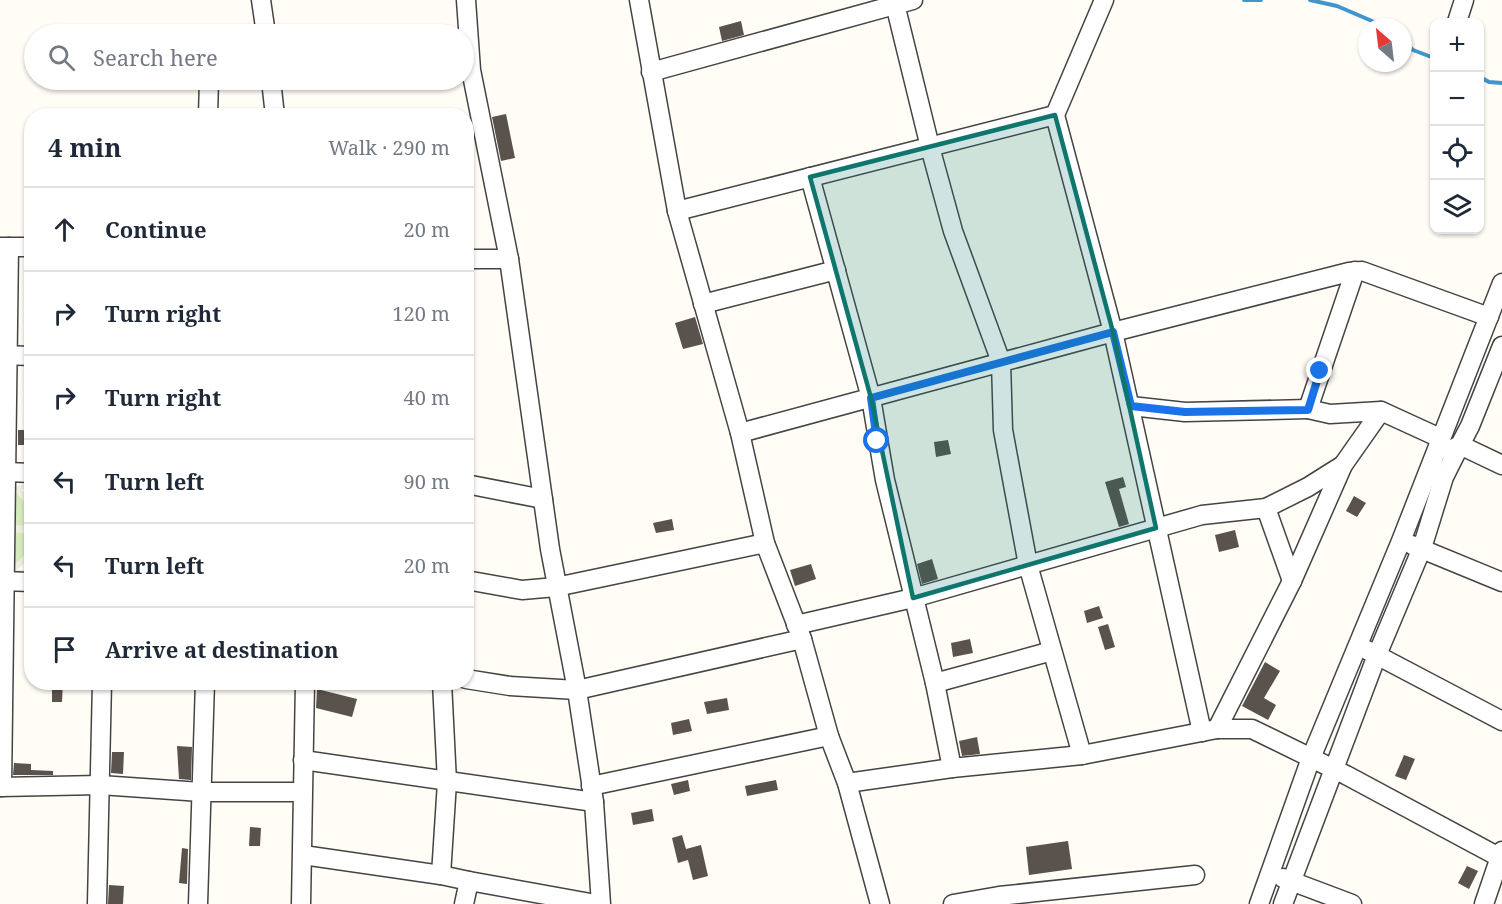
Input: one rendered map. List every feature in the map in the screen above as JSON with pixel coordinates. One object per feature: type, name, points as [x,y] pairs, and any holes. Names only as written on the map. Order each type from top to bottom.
[{"type":"street","points":[[261,0],[265,24]]},
{"type":"street","points":[[466,0],[468,24]]},
{"type":"street","points":[[639,0],[677,211],[740,433],[765,543],[799,632],[829,736],[847,783],[880,904]]},
{"type":"street","points":[[1104,0],[1056,115],[1113,332],[1156,528],[1209,731]]},
{"type":"street","points":[[1457,18],[1464,0]]},
{"type":"street","points":[[651,72],[901,2],[930,147],[953,231],[1000,363],[1003,430],[1028,565],[1082,755]]},
{"type":"street","points":[[474,85],[508,259],[556,587],[577,690],[593,794],[601,904]]},
{"type":"street","points":[[208,108],[209,90]]},
{"type":"street","points":[[272,90],[274,108]]},
{"type":"street","points":[[677,211],[1056,115]]},
{"type":"street","points":[[810,177],[871,398],[877,441],[935,683],[952,768]]},
{"type":"street","points":[[24,247],[4,247],[6,472],[2,581],[1,787],[100,785],[201,792],[302,792]]},
{"type":"street","points":[[474,259],[508,259]]},
{"type":"street","points":[[703,304],[836,270]]},
{"type":"street","points":[[1308,410],[1355,271]]},
{"type":"street","points":[[740,433],[1113,332],[1355,271],[1362,271],[1489,317]]},
{"type":"street","points":[[1259,904],[1311,759],[1401,541],[1502,283]]},
{"type":"street","points":[[1283,904],[1377,656],[1422,548],[1444,477],[1484,395],[1502,345]]},
{"type":"street","points":[[4,355],[24,356]]},
{"type":"street","points":[[1131,406],[1185,412],[1308,410],[1330,414],[1381,411],[1440,438]]},
{"type":"street","points":[[1209,731],[1292,582],[1343,465],[1381,411]]},
{"type":"street","points":[[1432,459],[1460,446],[1502,465]]},
{"type":"street","points":[[474,680],[510,686],[577,690],[799,632],[1202,515],[1266,508],[1308,487],[1343,465]]},
{"type":"street","points":[[6,472],[24,473]]},
{"type":"street","points":[[474,486],[543,499]]},
{"type":"street","points":[[1266,508],[1292,582]]},
{"type":"street","points":[[1401,541],[1502,582]]},
{"type":"street","points":[[474,581],[522,590],[556,587],[765,543]]},
{"type":"street","points":[[2,581],[24,582]]},
{"type":"street","points":[[1358,645],[1502,722]]},
{"type":"street","points":[[935,683],[1052,651]]},
{"type":"street","points":[[97,904],[102,690]]},
{"type":"street","points":[[198,904],[205,690]]},
{"type":"street","points":[[301,904],[305,690]]},
{"type":"street","points":[[441,875],[447,782],[442,690]]},
{"type":"street","points":[[847,783],[952,768],[1082,755],[1209,731],[1252,729],[1501,854],[1484,904]]},
{"type":"street","points":[[303,760],[447,782],[593,794],[829,736]]},
{"type":"street","points":[[303,855],[441,875],[596,904]]},
{"type":"street","points":[[1270,872],[1352,904]]},
{"type":"street","points":[[953,904],[999,896],[1195,875]]},
{"type":"street","points":[[464,904],[469,881]]},
{"type":"highlighted area","points":[[1055,115],[1113,332],[1156,528],[913,598],[871,398],[810,177]]},
{"type":"green space","points":[[15,491],[24,501],[24,526],[14,526]]},
{"type":"green space","points":[[14,532],[24,533],[24,556],[13,567]]},
{"type":"shaded area","points":[[19,485],[24,485],[24,489],[21,489],[24,493],[24,502],[15,492],[14,525],[24,526],[24,533],[14,532],[14,566],[24,556],[24,564],[17,570],[24,570],[24,574],[14,574],[9,567],[13,490]]},
{"type":"building","points":[[741,21],[744,35],[722,41],[719,27]]},
{"type":"building","points":[[506,114],[515,158],[501,161],[492,117]]},
{"type":"building","points":[[695,317],[703,344],[683,349],[675,323]]},
{"type":"building","points":[[18,430],[24,430],[24,445],[18,445]]},
{"type":"building","points":[[948,440],[951,454],[936,457],[934,442]]},
{"type":"building","points":[[1123,477],[1126,487],[1119,489],[1129,524],[1119,527],[1105,482]]},
{"type":"building","points":[[1354,496],[1366,503],[1357,517],[1346,511]]},
{"type":"building","points":[[672,519],[674,530],[656,533],[653,523]]},
{"type":"building","points":[[1235,530],[1239,547],[1219,552],[1215,535]]},
{"type":"building","points":[[932,559],[938,579],[922,584],[917,564]]},
{"type":"building","points":[[811,564],[816,579],[795,586],[790,570]]},
{"type":"building","points":[[1099,606],[1103,618],[1087,623],[1084,611]]},
{"type":"building","points":[[1108,624],[1115,647],[1105,650],[1098,627]]},
{"type":"building","points":[[970,639],[973,653],[953,657],[951,643]]},
{"type":"building","points":[[1265,662],[1280,671],[1264,698],[1276,705],[1268,720],[1242,706]]},
{"type":"building","points":[[52,690],[63,690],[62,702],[52,702]]},
{"type":"building","points":[[317,690],[357,699],[352,717],[316,708]]},
{"type":"building","points":[[727,698],[729,710],[707,714],[704,702]]},
{"type":"building","points":[[689,719],[692,731],[673,735],[671,723]]},
{"type":"building","points":[[977,737],[980,754],[962,756],[959,741]]},
{"type":"building","points":[[177,746],[192,747],[191,780],[179,779]]},
{"type":"building","points":[[112,752],[124,752],[123,774],[111,773]]},
{"type":"building","points":[[1404,755],[1415,759],[1406,780],[1395,776]]},
{"type":"building","points":[[14,763],[31,764],[31,770],[53,771],[53,775],[13,775]]},
{"type":"building","points":[[688,780],[690,791],[674,795],[671,784]]},
{"type":"building","points":[[776,780],[778,790],[747,796],[745,786]]},
{"type":"building","points":[[652,809],[654,821],[633,825],[631,813]]},
{"type":"building","points":[[250,827],[261,828],[260,846],[249,846]]},
{"type":"building","points":[[682,835],[686,849],[701,845],[708,876],[693,880],[688,860],[678,863],[672,838]]},
{"type":"building","points":[[1068,841],[1072,869],[1029,875],[1026,847]]},
{"type":"building","points":[[182,848],[188,849],[187,884],[179,883]]},
{"type":"building","points":[[1467,866],[1478,871],[1469,889],[1458,883]]},
{"type":"building","points":[[109,885],[124,886],[123,904],[108,904]]},
{"type":"waterway","points":[[1244,0],[1261,0]]},
{"type":"waterway","points":[[1310,0],[1337,6],[1365,18]]},
{"type":"waterway","points":[[1412,49],[1430,56]]},
{"type":"waterway","points":[[1484,79],[1502,83]]},
{"type":"route","points":[[877,441],[871,398],[1113,332],[1131,406],[1185,412],[1308,410],[1320,371]]}]
